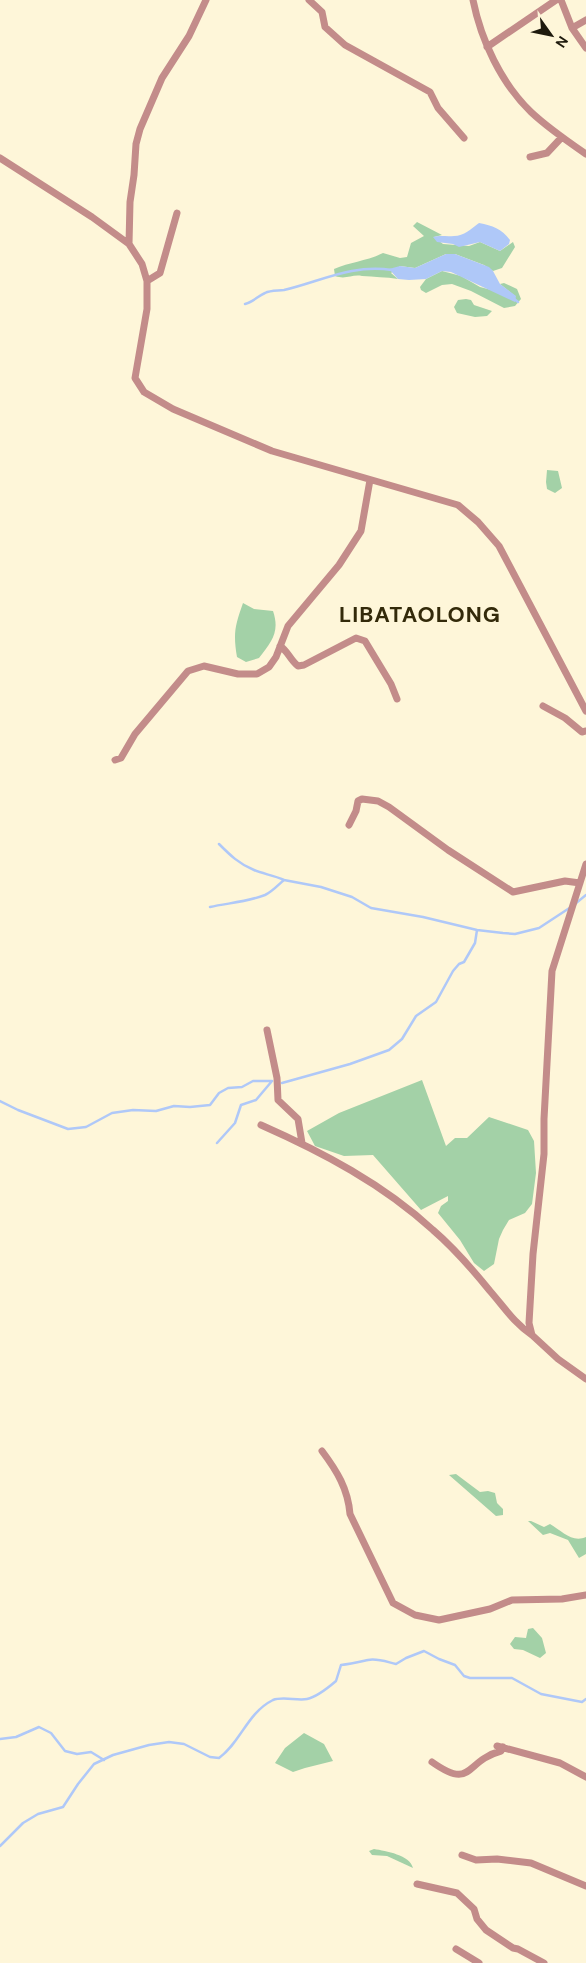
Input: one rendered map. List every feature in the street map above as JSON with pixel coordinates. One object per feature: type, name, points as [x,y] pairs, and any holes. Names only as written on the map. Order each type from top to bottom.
[{"type":"street","points":[[129,244],[130,202],[136,144],[140,129],[162,78],[188,36],[206,0]]},
{"type":"street","points":[[309,0],[322,12],[325,27],[345,45],[430,92],[438,108],[464,138]]},
{"type":"street","points":[[473,0],[487,47],[509,85],[530,111],[586,154]]},
{"type":"street","points":[[487,47],[556,0]]},
{"type":"street","points":[[561,0],[572,28],[586,48]]},
{"type":"street","points":[[572,28],[586,20]]},
{"type":"street","points":[[530,157],[547,153],[562,137]]},
{"type":"street","points":[[0,158],[92,217],[129,244],[142,264],[147,282],[147,309],[135,378],[144,392],[173,409],[272,451],[458,505],[478,522],[499,546],[586,711]]},
{"type":"street","points":[[147,282],[160,273],[177,213]]},
{"type":"street","points":[[115,760],[121,758],[135,734],[188,671],[204,666],[238,674],[257,674],[269,667],[288,626],[339,564],[361,531],[370,480]]},
{"type":"street","points":[[280,646],[288,654],[292,662],[298,666],[304,665],[356,638],[365,641],[391,684],[397,700]]},
{"type":"street","points":[[543,706],[565,718],[582,732],[586,731]]},
{"type":"street","points":[[349,826],[356,811],[358,801],[362,799],[378,801],[448,850],[514,892],[565,881],[580,883]]},
{"type":"street","points":[[532,1335],[529,1323],[533,1254],[544,1154],[544,1119],[552,971],[586,864]]},
{"type":"street","points":[[267,1030],[277,1078],[278,1100],[298,1119],[302,1142]]},
{"type":"street","points":[[261,1125],[302,1142],[358,1174],[433,1230],[480,1279],[521,1327],[558,1359],[586,1379]]},
{"type":"street","points":[[322,1451],[344,1486],[349,1498],[350,1514],[393,1602],[416,1615],[439,1620],[490,1609],[512,1600],[562,1599],[586,1595]]},
{"type":"street","points":[[432,1762],[446,1772],[459,1776],[468,1772],[482,1759],[502,1751],[500,1747],[560,1764],[586,1777]]},
{"type":"street","points":[[462,1855],[476,1860],[497,1859],[531,1863],[586,1886]]},
{"type":"street","points":[[417,1884],[457,1893],[474,1908],[477,1919],[486,1930],[512,1948],[518,1949],[544,1963]]},
{"type":"street","points":[[456,1949],[479,1963]]},
{"type":"green space","points":[[417,222],[442,235],[434,237],[443,244],[469,246],[480,242],[500,251],[513,242],[515,247],[502,268],[493,271],[484,265],[455,254],[446,254],[415,268],[400,266],[391,273],[398,279],[335,276],[334,269],[383,253],[400,258],[407,257],[411,243],[424,236],[413,226]]},
{"type":"green space","points":[[442,271],[461,276],[480,287],[515,296],[500,284],[504,283],[517,289],[521,299],[515,306],[504,308],[471,291],[452,284],[442,285],[426,293],[421,290],[420,287],[426,279]]},
{"type":"green space","points":[[458,300],[471,300],[474,305],[492,311],[487,316],[475,317],[457,313],[454,307]]},
{"type":"green space","points":[[547,470],[558,471],[562,488],[555,493],[547,489]]},
{"type":"green space","points":[[243,603],[254,609],[273,611],[276,625],[274,636],[259,658],[246,662],[237,657],[235,642],[237,624]]},
{"type":"green space","points":[[422,1080],[446,1146],[455,1138],[467,1138],[489,1117],[528,1130],[534,1141],[536,1173],[532,1204],[525,1213],[509,1220],[499,1239],[494,1264],[484,1271],[474,1263],[460,1240],[438,1213],[441,1206],[448,1201],[448,1196],[421,1210],[373,1155],[344,1156],[315,1146],[307,1131],[339,1113]]},
{"type":"green space","points":[[456,1474],[480,1492],[488,1491],[495,1493],[497,1503],[503,1509],[503,1515],[496,1516],[449,1475]]},
{"type":"green space","points":[[528,1521],[544,1527],[550,1524],[572,1537],[586,1537],[586,1554],[579,1558],[568,1540],[550,1533],[543,1535]]},
{"type":"green space","points":[[533,1628],[542,1638],[546,1653],[540,1658],[523,1650],[514,1649],[510,1644],[515,1637],[526,1638],[528,1629]]},
{"type":"green space","points":[[304,1733],[324,1744],[333,1761],[293,1772],[275,1763],[285,1748]]},
{"type":"green space","points":[[374,1849],[391,1852],[403,1857],[413,1868],[387,1856],[372,1855],[369,1851]]},
{"type":"water","points":[[479,223],[500,230],[510,240],[509,244],[500,251],[480,242],[459,247],[453,244],[437,242],[433,237],[458,236]]},
{"type":"water","points":[[446,254],[455,254],[489,267],[500,284],[516,296],[515,302],[451,272],[442,271],[426,279],[409,280],[398,279],[389,269],[400,266],[415,268]]},
{"type":"waterway","points":[[245,304],[267,292],[284,290],[337,274],[363,269],[392,270]]},
{"type":"waterway","points":[[513,298],[518,302]]},
{"type":"waterway","points":[[219,844],[244,865],[284,880]]},
{"type":"waterway","points":[[210,907],[265,895],[284,880],[321,887],[352,897],[371,908],[423,917],[477,930],[503,933],[515,934],[539,928],[571,907]]},
{"type":"waterway","points":[[575,904],[586,895]]},
{"type":"waterway","points":[[282,1083],[350,1064],[389,1050],[402,1039],[416,1016],[436,1002],[453,971],[459,964],[464,962],[475,943],[477,930]]},
{"type":"waterway","points":[[0,1101],[68,1129],[86,1127],[112,1113],[133,1110],[156,1111],[174,1106],[210,1105],[219,1093],[228,1088],[242,1087],[253,1081],[272,1081]]},
{"type":"waterway","points":[[217,1143],[235,1123],[241,1105],[256,1100],[272,1081]]},
{"type":"waterway","points":[[0,1846],[23,1823],[38,1814],[63,1807],[94,1764],[113,1755],[149,1745],[169,1742],[184,1744],[210,1757],[219,1758],[264,1706],[277,1699],[307,1699],[315,1696],[336,1681],[341,1665],[371,1660],[382,1660],[396,1664],[424,1651],[455,1665],[464,1676],[470,1678],[512,1678],[541,1694],[582,1702],[586,1699]]},
{"type":"waterway","points":[[0,1739],[16,1737],[39,1727],[51,1733],[65,1751],[77,1754],[91,1752],[104,1760]]},
{"type":"district","name":"LIBATAOLONG","points":[[420,614]]}]
